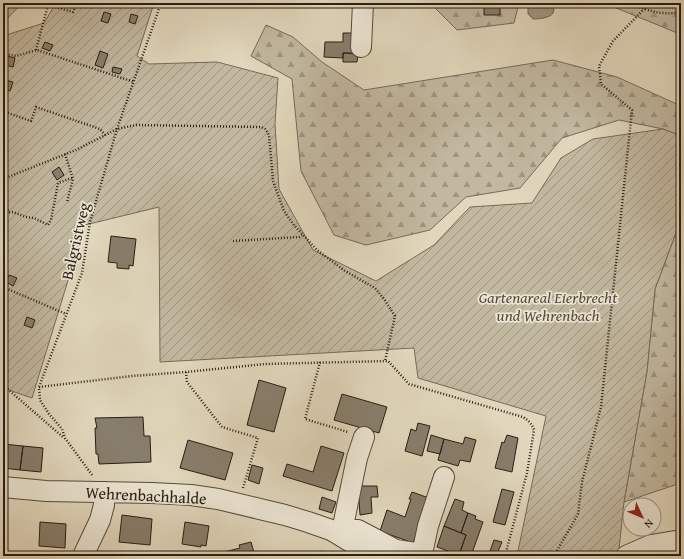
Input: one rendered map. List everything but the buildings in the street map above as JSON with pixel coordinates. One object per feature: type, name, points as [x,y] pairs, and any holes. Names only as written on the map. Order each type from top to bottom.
[{"type":"street","points":[[361,47],[363,3]]},
{"type":"street","points":[[364,437],[342,531],[358,530],[396,550],[422,554],[428,526],[444,477]]},
{"type":"street","name":"Wehrenbachhalde","points":[[3,487],[46,491],[191,495],[218,499],[285,515],[331,530],[342,531],[374,556]]},
{"type":"street","points":[[83,556],[100,520],[104,505],[104,492]]},
{"type":"street","points":[[626,556],[651,544],[681,540]]},
{"type":"path","points":[[36,50],[48,5],[74,12],[77,3]]},
{"type":"path","name":"Balgristweg","points":[[39,387],[82,273],[90,222],[117,129],[160,3]]},
{"type":"path","points":[[628,3],[656,13],[671,14],[681,12]]},
{"type":"path","points":[[554,556],[578,514],[582,482],[601,407],[632,110],[601,84],[599,66],[613,41],[644,9]]},
{"type":"path","points":[[3,62],[5,54],[16,56],[38,50],[134,82]]},
{"type":"path","points":[[8,113],[31,121],[36,107],[100,129],[105,135]]},
{"type":"path","points":[[3,179],[76,150],[117,129],[136,125],[230,127],[261,126],[265,129],[268,135],[273,181],[284,211],[293,224],[317,250],[345,271],[375,288],[395,316],[385,361]]},
{"type":"path","points":[[65,154],[72,178],[68,202]]},
{"type":"path","points":[[3,213],[13,212],[26,217],[34,218],[48,225],[51,220],[58,183],[72,178]]},
{"type":"path","points":[[3,206],[10,212]]},
{"type":"path","points":[[233,241],[299,237],[302,235]]},
{"type":"path","points":[[3,287],[66,314]]},
{"type":"path","points":[[65,438],[62,430],[40,400],[39,387],[132,376],[265,364],[388,361],[409,384],[523,417],[532,425],[534,430],[527,473],[505,556]]},
{"type":"path","points":[[320,362],[305,419],[364,437]]},
{"type":"path","points":[[186,372],[187,382],[222,427],[258,438],[238,504]]},
{"type":"path","points":[[3,385],[65,438],[104,492]]},
{"type":"green space","points":[[3,3],[22,3],[3,23]]},
{"type":"green space","name":"Gartenareal Eierbrecht und Wehrenbach","points":[[56,3],[154,3],[137,56],[149,64],[217,62],[278,78],[275,124],[279,189],[313,250],[376,281],[434,245],[470,207],[532,203],[561,158],[593,139],[663,129],[681,136],[681,223],[655,289],[647,371],[625,497],[622,497],[622,521],[619,549],[651,556],[517,556],[546,416],[418,378],[414,348],[160,362],[159,207],[85,225],[32,398],[3,388],[3,36],[44,23]]},
{"type":"green space","points":[[430,3],[519,3],[514,23],[457,30]]},
{"type":"green space","points":[[604,3],[681,3],[681,34],[675,32]]},
{"type":"green space","points":[[266,25],[293,37],[322,62],[364,90],[553,60],[617,77],[681,106],[681,136],[663,129],[619,120],[562,138],[520,188],[466,197],[430,230],[366,245],[334,235],[301,171],[292,79],[251,56]]},
{"type":"green space","points":[[681,223],[681,483],[639,497],[625,497],[647,371],[655,289]]},
{"type":"shaded area","points":[[536,3],[554,3],[552,15],[533,19],[528,14],[528,6]]}]
